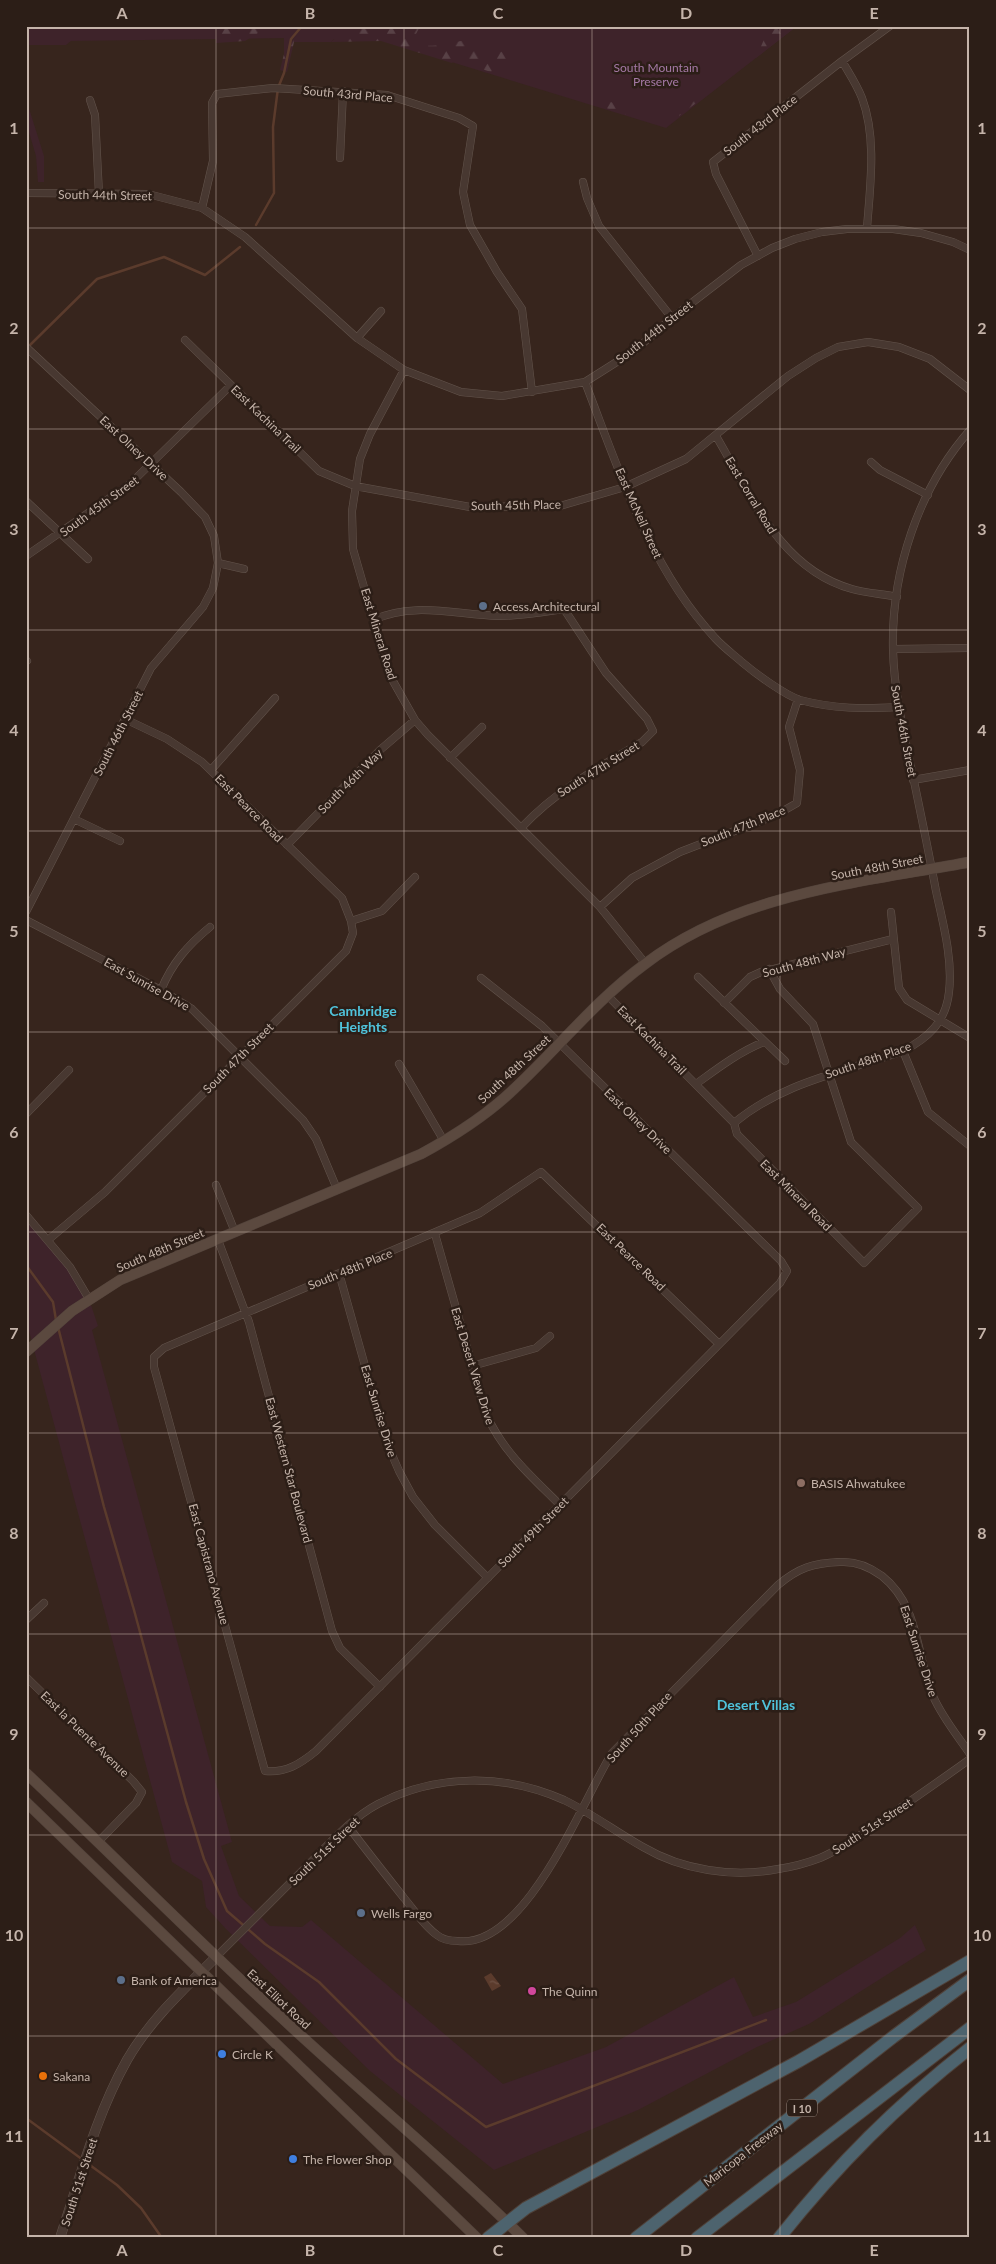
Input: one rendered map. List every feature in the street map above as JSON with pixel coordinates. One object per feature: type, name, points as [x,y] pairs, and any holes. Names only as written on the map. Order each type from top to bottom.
[{"type":"highway","points":[[488,2238],[507,2221],[526,2208],[799,2061],[970,1961]]},
{"type":"highway","name":"Maricopa Freeway","points":[[636,2238],[893,2037],[970,1980]]},
{"type":"highway","points":[[697,2238],[970,2028]]},
{"type":"highway","points":[[779,2238],[824,2183],[861,2143],[923,2085],[970,2048]]},
{"type":"main road","name":"South 48th Street","points":[[26,1352],[72,1311],[120,1280],[421,1154],[444,1141],[488,1112],[560,1044],[607,996],[645,963],[708,925],[764,903],[793,895],[970,862]]},
{"type":"main road","name":"East Elliot Road","points":[[26,1772],[216,1957],[344,2075],[457,2174],[523,2237]]},
{"type":"main road","points":[[26,1802],[477,2238]]},
{"type":"street","name":"South 43rd Place","points":[[758,256],[716,174],[713,162],[890,26]]},
{"type":"street","points":[[842,61],[862,98],[867,114],[870,168],[867,228]]},
{"type":"street","name":"South 43rd Place","points":[[202,208],[213,161],[212,104],[217,94],[273,88],[387,95],[459,118],[473,126],[463,192],[470,225],[496,272],[522,309],[532,392]]},
{"type":"street","points":[[340,158],[343,92]]},
{"type":"street","points":[[90,100],[95,115],[99,194]]},
{"type":"street","points":[[583,182],[587,198],[599,226],[672,318]]},
{"type":"street","name":"South 44th Street","points":[[26,193],[148,194],[202,208],[246,237],[357,338],[404,370],[461,392],[502,396],[585,382],[634,351],[672,318],[741,265],[795,239],[822,232],[867,228],[894,229],[921,233],[953,242],[970,250]]},
{"type":"street","points":[[357,338],[381,311]]},
{"type":"street","name":"East Kachina Trail","points":[[185,340],[319,471],[355,486]]},
{"type":"street","name":"South 45th Place","points":[[355,486],[470,506],[560,506],[625,487],[686,459],[788,376],[816,358],[838,347],[868,342],[900,347],[930,359],[970,390]]},
{"type":"street","name":"East Olney Drive","points":[[26,347],[152,464],[205,517],[214,536],[218,563]]},
{"type":"street","name":"East Mineral Road","points":[[404,370],[370,434],[360,459],[355,486],[352,528],[353,549],[389,674],[415,720],[450,758],[522,827],[600,907],[645,963]]},
{"type":"street","name":"East McNeil Street","points":[[585,382],[625,487],[657,557],[685,599],[715,638],[757,674],[798,699],[850,709],[898,707]]},
{"type":"street","name":"South 45th Street","points":[[26,556],[61,534],[130,484],[230,386]]},
{"type":"street","name":"South 46th Street","points":[[932,869],[898,707],[893,649],[897,596],[908,539],[928,495],[957,445],[970,430]]},
{"type":"street","name":"East Corral Road","points":[[716,436],[774,534],[808,568],[832,582],[852,589],[897,596]]},
{"type":"street","points":[[871,462],[880,470],[928,495]]},
{"type":"street","points":[[26,501],[88,559]]},
{"type":"street","points":[[218,563],[244,569]]},
{"type":"street","name":"South 46th Street","points":[[26,912],[151,668],[203,607],[213,588],[218,563]]},
{"type":"street","name":"South 47th Street","points":[[373,620],[385,614],[411,610],[439,610],[499,616],[564,609],[606,674],[647,719],[653,731],[642,742],[565,788],[537,811],[522,827]]},
{"type":"street","points":[[893,649],[970,648]]},
{"type":"street","points":[[211,770],[275,698]]},
{"type":"street","name":"South 47th Place","points":[[600,907],[632,878],[680,852],[776,815],[797,803],[800,770],[788,727],[798,699]]},
{"type":"street","name":"East Pearce Road","points":[[125,719],[184,749],[211,770],[342,898],[351,921]]},
{"type":"street","name":"South 46th Way","points":[[287,845],[380,750],[415,720]]},
{"type":"street","points":[[450,758],[482,727]]},
{"type":"street","points":[[913,780],[970,770]]},
{"type":"street","points":[[74,819],[120,842]]},
{"type":"street","name":"South 48th Place","points":[[734,1123],[771,1097],[829,1074],[902,1051],[929,1036],[940,1020],[949,992],[947,944],[932,869]]},
{"type":"street","points":[[351,921],[382,911],[415,877]]},
{"type":"street","points":[[891,912],[899,988],[902,994],[907,1000],[970,1038]]},
{"type":"street","name":"East Sunrise Drive","points":[[26,920],[161,990],[192,1009],[303,1120],[316,1140],[337,1189]]},
{"type":"street","name":"South 47th Street","points":[[48,1240],[105,1192],[346,951],[353,933],[351,921]]},
{"type":"street","points":[[161,990],[168,974],[181,954],[210,927]]},
{"type":"street","name":"South 48th Way","points":[[724,1003],[750,977],[769,969],[893,939]]},
{"type":"street","points":[[769,969],[780,989],[813,1024],[829,1074]]},
{"type":"street","points":[[698,977],[785,1061]]},
{"type":"street","name":"East Olney Drive","points":[[481,978],[525,1011],[560,1044],[782,1261],[787,1271]]},
{"type":"street","name":"East Kachina Trail","points":[[607,996],[734,1123]]},
{"type":"street","name":"East Kachina Trail","points":[[696,1084],[748,1048],[764,1042]]},
{"type":"street","points":[[902,1051],[928,1112],[970,1146]]},
{"type":"street","points":[[400,1064],[444,1141]]},
{"type":"street","points":[[26,1114],[69,1070]]},
{"type":"street","name":"East Mineral Road","points":[[734,1123],[737,1134],[743,1141],[864,1263],[918,1208],[851,1142],[829,1074]]},
{"type":"street","name":"East Pearce Road","points":[[541,1172],[719,1344]]},
{"type":"street","name":"South 48th Place","points":[[154,1357],[164,1348],[245,1312],[435,1234],[480,1213],[541,1172]]},
{"type":"street","points":[[216,1186],[235,1232]]},
{"type":"street","points":[[26,1215],[70,1267],[90,1299]]},
{"type":"street","name":"East Desert View Drive","points":[[435,1234],[486,1414],[496,1436],[510,1455],[560,1505]]},
{"type":"street","name":"East Western Star Boulevard","points":[[218,1240],[245,1312],[332,1631],[340,1648],[380,1688]]},
{"type":"street","name":"South 49th Street","points":[[265,1771],[277,1772],[292,1768],[305,1760],[380,1688],[780,1283],[787,1271]]},
{"type":"street","name":"East Sunrise Drive","points":[[339,1273],[386,1441],[399,1471],[413,1497],[435,1525],[488,1578]]},
{"type":"street","points":[[472,1366],[536,1348],[550,1336]]},
{"type":"street","name":"East Capistrano Avenue","points":[[154,1357],[154,1367],[265,1771]]},
{"type":"street","name":"East Sunrise Drive","points":[[824,1562],[843,1562],[867,1567],[889,1582],[899,1593],[916,1632],[934,1699],[970,1754]]},
{"type":"street","name":"South 50th Place","points":[[348,1826],[430,1930],[447,1940],[469,1943],[490,1935],[520,1910],[582,1810],[612,1753],[674,1688],[792,1572],[824,1562]]},
{"type":"street","points":[[26,1620],[44,1603]]},
{"type":"street","name":"East la Puente Avenue","points":[[26,1677],[142,1792],[136,1803],[99,1841]]},
{"type":"street","name":"South 51st Street","points":[[60,2238],[102,2112],[128,2058],[159,2015],[348,1826],[377,1805],[403,1793],[434,1784],[463,1780],[500,1781],[517,1784],[563,1800],[642,1846],[676,1862],[716,1870],[746,1873],[766,1871],[821,1858],[857,1837],[970,1759]]},
{"type":"green space","name":"South Mountain Preserve","points":[[26,26],[797,26],[666,128],[383,41],[334,39],[331,42],[294,42],[294,38],[288,38],[71,41],[66,45],[26,45]]},
{"type":"green space","points":[[221,26],[238,28],[253,26],[258,30],[258,33],[245,41],[216,43],[216,37]]},
{"type":"green space","points":[[362,26],[420,26],[415,36],[419,42],[425,45],[432,46],[468,41],[481,53],[506,52],[512,55],[512,58],[491,72],[454,60],[452,63],[381,41],[331,42]]},
{"type":"green space","points":[[775,26],[797,26],[756,58],[769,28]]},
{"type":"green space","points":[[293,33],[294,42],[287,72],[280,70],[284,54],[284,36]]},
{"type":"green space","points":[[26,78],[27,102],[44,156],[44,182],[38,182],[36,156],[26,122]]},
{"type":"green space","points":[[691,98],[700,100],[679,116],[681,106]]},
{"type":"green space","points":[[603,101],[617,103],[628,115],[593,104]]},
{"type":"green space","points":[[26,1215],[70,1267],[89,1299],[98,1326],[92,1330],[232,1842],[221,1846],[239,1896],[270,1926],[302,1927],[311,1920],[503,2084],[606,2047],[734,1977],[753,2017],[796,2002],[900,1938],[915,1925],[926,1950],[809,2024],[757,2047],[638,2110],[494,2170],[370,2071],[206,1907],[202,1881],[172,1862],[29,1331],[26,1317]]},
{"type":"water","points":[[491,1973],[501,1986],[492,1991],[484,1977]]},
{"type":"waterway","points":[[256,225],[274,193],[273,127],[278,88],[284,73],[291,39],[302,26]]},
{"type":"waterway","points":[[29,346],[97,279],[164,257],[205,275],[240,247]]},
{"type":"waterway","points":[[26,1265],[53,1302],[56,1320]]},
{"type":"waterway","points":[[58,1327],[104,1507],[186,1802],[204,1859],[227,1911],[265,1944],[319,1982],[396,2059],[486,2127],[766,2020]]},
{"type":"waterway","points":[[26,2118],[117,2185],[141,2208],[162,2238]]},
{"type":"place","name":"Access.Architectural","points":[[483,606]]},
{"type":"place","name":"BASIS Ahwatukee","points":[[801,1483]]},
{"type":"place","name":"Wells Fargo","points":[[361,1913]]},
{"type":"place","name":"Bank of America","points":[[121,1980]]},
{"type":"place","name":"The Quinn","points":[[532,1991]]},
{"type":"place","name":"Circle K","points":[[222,2054]]},
{"type":"place","name":"Sakana","points":[[43,2076]]},
{"type":"place","name":"The Flower Shop","points":[[293,2159]]},
{"type":"district","name":"Cambridge Heights","points":[[363,1018]]},
{"type":"district","name":"Desert Villas","points":[[756,1704]]}]
